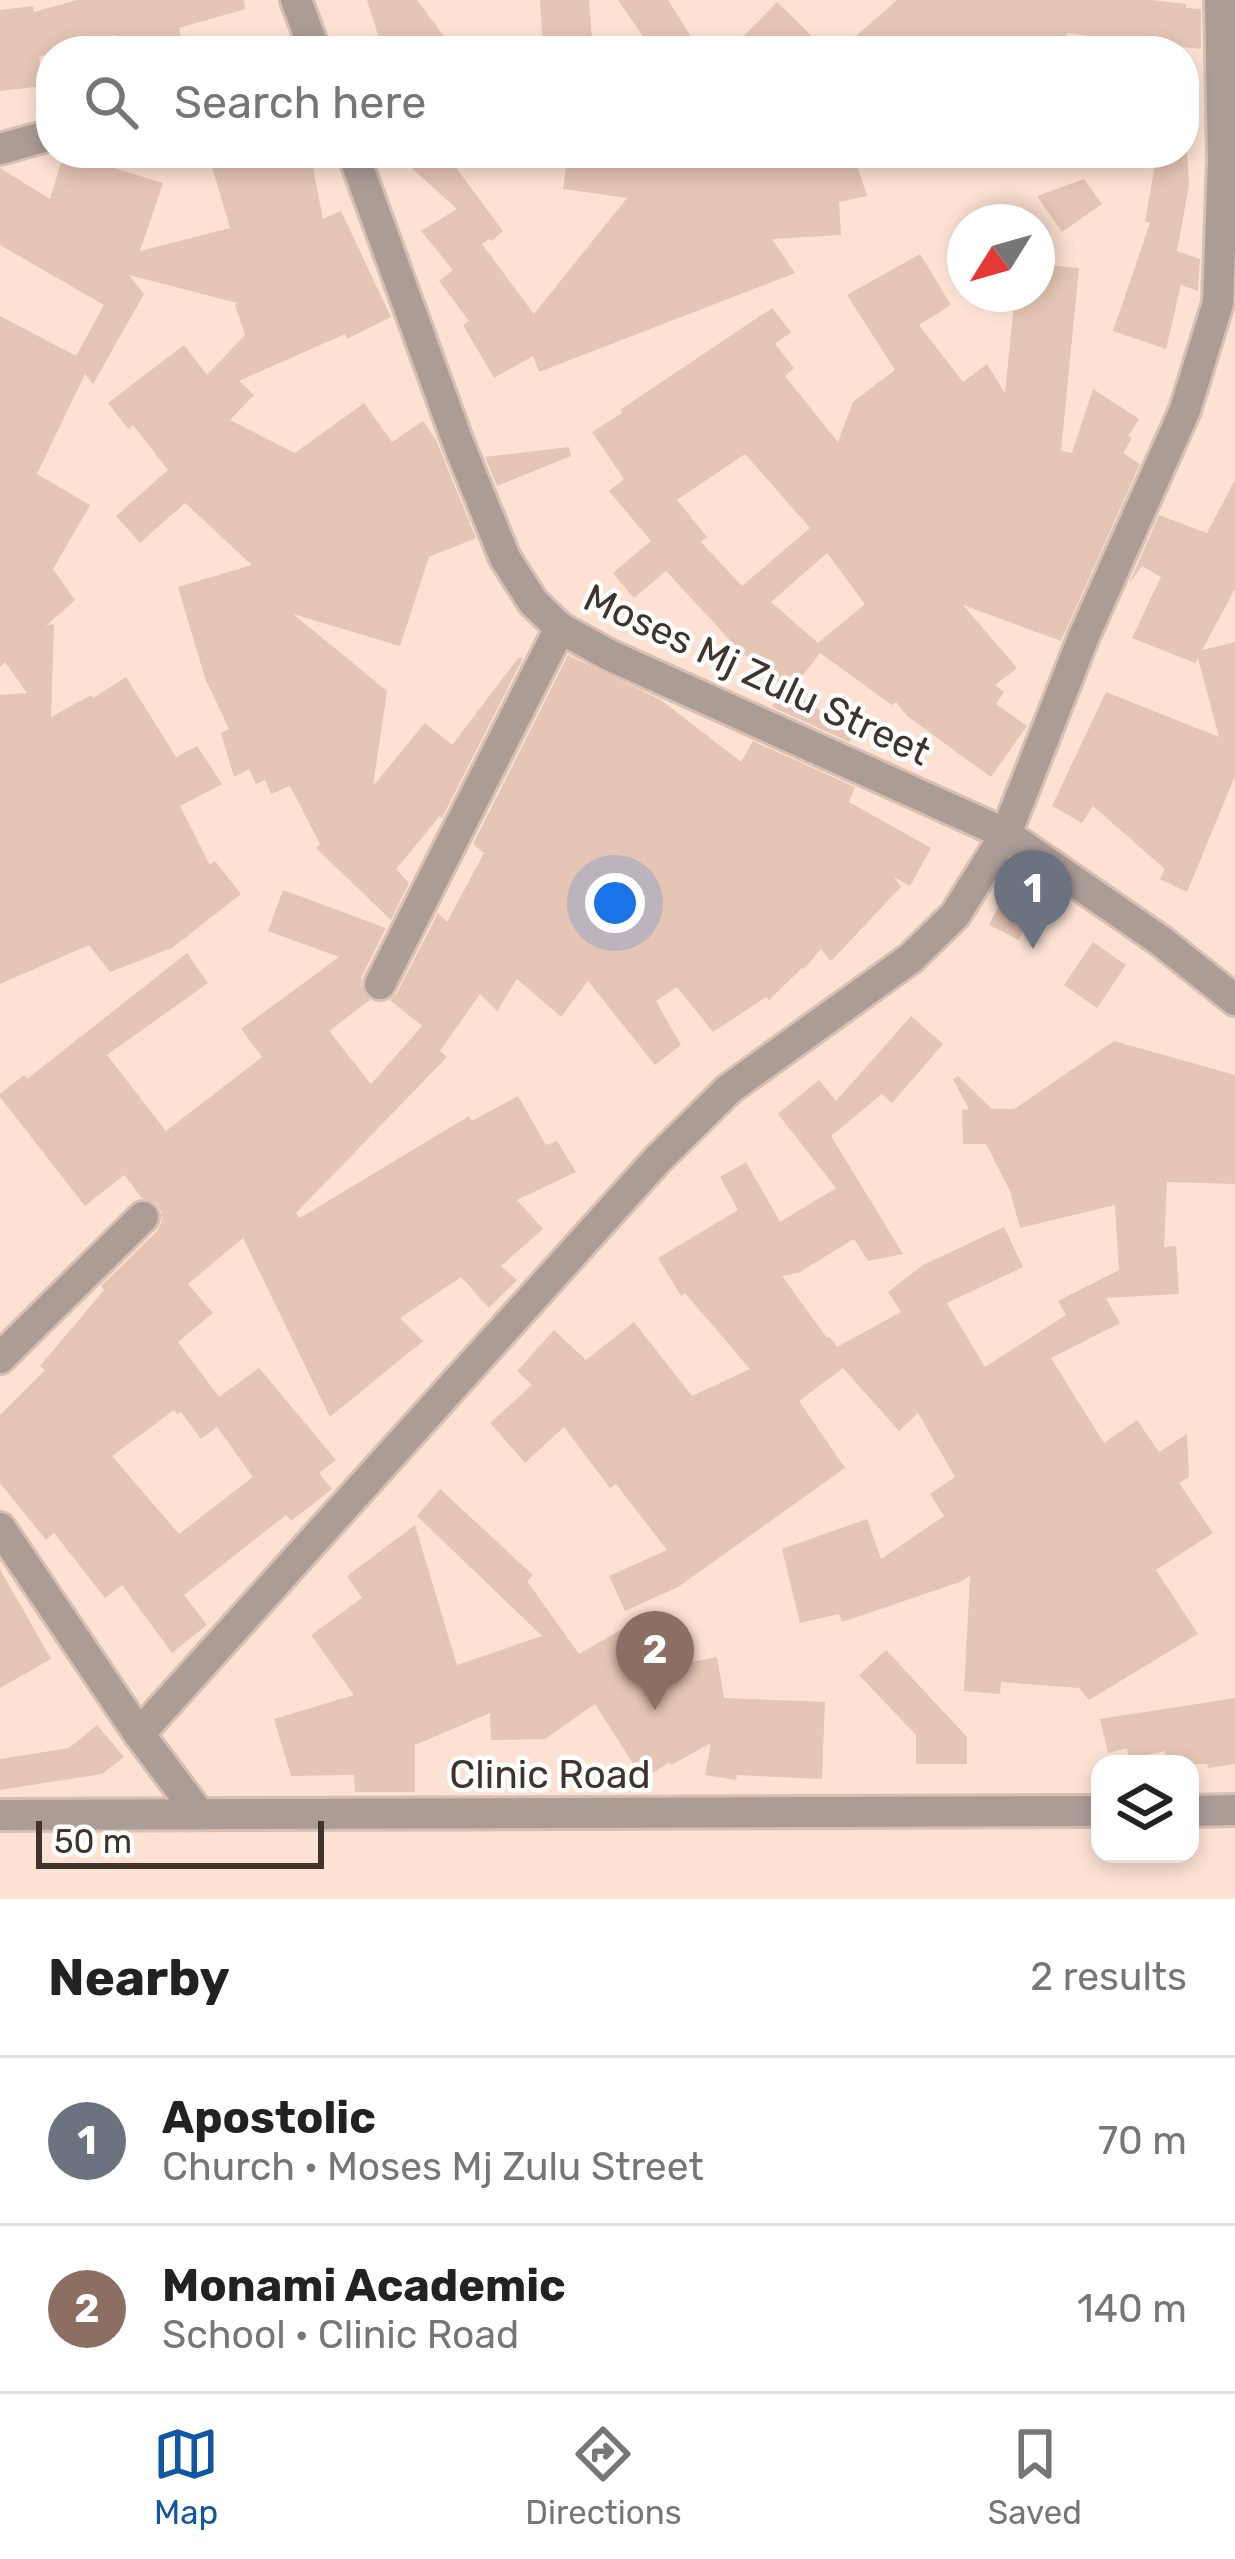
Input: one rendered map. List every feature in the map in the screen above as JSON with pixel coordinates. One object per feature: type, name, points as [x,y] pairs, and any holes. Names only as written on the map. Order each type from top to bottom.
[{"type":"street","points":[[296,0],[309,36]]},
{"type":"street","points":[[140,1734],[657,1160],[729,1089],[911,958],[955,915],[1006,834],[1084,636],[1185,410],[1218,303],[1223,159],[1220,0]]},
{"type":"street","points":[[0,149],[36,139]]},
{"type":"street","name":"Moses Mj Zulu Street","points":[[357,168],[505,557],[533,602],[560,628],[608,655],[1006,834],[1161,941],[1235,1000]]},
{"type":"street","points":[[380,984],[560,628]]},
{"type":"street","points":[[0,1358],[143,1217]]},
{"type":"street","points":[[0,1528],[199,1814]]},
{"type":"street","points":[[1199,1811],[1235,1810]]},
{"type":"street","name":"Clinic Road","points":[[0,1815],[1091,1811]]},
{"type":"building","points":[[77,0],[244,0],[245,9],[179,28],[181,36],[36,36],[36,87],[0,91],[0,10],[33,6],[34,12]]},
{"type":"building","points":[[367,0],[417,0],[444,36],[378,36]]},
{"type":"building","points":[[540,0],[589,0],[592,36],[542,36]]},
{"type":"building","points":[[618,0],[668,0],[691,36],[643,36]]},
{"type":"building","points":[[897,0],[1151,0],[1201,9],[1201,49],[1199,36],[856,36]]},
{"type":"building","points":[[777,2],[812,36],[744,36]]},
{"type":"building","points":[[0,168],[50,199],[59,168],[114,168],[163,183],[140,251],[230,228],[212,168],[313,168],[323,219],[341,211],[391,317],[239,381],[254,395],[230,420],[295,453],[364,403],[392,442],[423,421],[436,440],[476,538],[429,557],[400,646],[293,614],[387,691],[373,786],[425,723],[452,745],[519,657],[523,658],[442,818],[396,869],[409,883],[391,920],[316,848],[320,844],[290,786],[271,794],[265,780],[256,784],[249,769],[234,777],[221,733],[229,729],[205,678],[178,587],[252,565],[185,503],[140,543],[116,516],[168,470],[133,425],[128,429],[108,403],[184,345],[207,375],[245,335],[237,303],[129,275],[144,294],[93,384],[85,374],[37,474],[90,505],[53,569],[75,600],[46,626],[54,624],[51,717],[126,677],[176,757],[197,746],[222,784],[180,806],[210,865],[215,861],[241,894],[172,948],[110,972],[89,945],[0,984],[0,695],[27,693],[5,662],[0,667],[0,316],[76,356],[104,305],[0,245]]},
{"type":"building","points":[[412,168],[456,168],[503,231],[482,244],[534,314],[627,198],[563,189],[566,168],[858,168],[867,196],[839,202],[841,235],[772,239],[795,273],[539,372],[533,356],[494,378],[463,325],[469,321],[439,281],[453,270],[421,231],[457,209]]},
{"type":"building","points":[[1154,168],[1188,168],[1177,251],[1200,259],[1198,291],[1181,285],[1166,349],[1113,331],[1150,223],[1145,222]]},
{"type":"building","points":[[1084,179],[1102,204],[1062,232],[1055,222],[1055,204],[1043,204],[1037,196]]},
{"type":"building","points":[[920,254],[947,298],[947,308],[919,325],[963,382],[987,364],[1005,393],[1013,312],[1055,312],[1055,266],[1079,268],[1061,451],[1072,453],[1093,389],[1139,419],[1123,453],[1140,464],[1061,641],[963,605],[1017,668],[995,685],[1004,692],[996,704],[1027,726],[991,777],[907,716],[896,702],[892,705],[820,653],[793,688],[853,738],[849,742],[772,707],[783,687],[739,650],[666,571],[634,598],[613,573],[651,541],[609,491],[624,479],[592,432],[620,410],[772,308],[791,332],[775,344],[794,368],[785,376],[838,442],[853,402],[895,370],[847,295]],"holes":[[[745,454],[810,528],[742,586],[701,542],[707,537],[677,500]],[[827,553],[865,604],[818,643],[771,602]]]},
{"type":"building","points":[[569,447],[571,456],[497,486],[485,457]]},
{"type":"building","points":[[1235,480],[1235,589],[1202,650],[1235,642],[1235,776],[1187,892],[1160,879],[1165,869],[1093,806],[1082,823],[1052,806],[1106,692],[1219,737],[1198,658],[1195,663],[1132,638],[1161,577],[1142,566],[1129,584],[1159,515],[1207,533]]},
{"type":"building","points":[[568,655],[661,700],[741,762],[753,741],[855,787],[849,802],[931,848],[910,886],[894,877],[901,887],[831,961],[821,949],[769,1000],[766,997],[713,1032],[677,987],[656,1001],[681,1045],[655,1065],[588,981],[561,1017],[517,979],[497,1011],[480,994],[440,1051],[447,1057],[296,1213],[300,1218],[469,1116],[472,1121],[518,1096],[546,1145],[557,1141],[576,1172],[517,1200],[543,1229],[501,1266],[517,1280],[489,1308],[461,1277],[400,1318],[423,1341],[330,1417],[243,1238],[188,1284],[213,1313],[178,1342],[219,1397],[259,1368],[336,1460],[319,1473],[332,1489],[291,1521],[286,1515],[184,1595],[207,1625],[172,1653],[122,1585],[105,1598],[54,1533],[46,1540],[0,1483],[0,1415],[45,1370],[40,1366],[104,1290],[101,1286],[157,1231],[161,1211],[156,1203],[142,1198],[124,1175],[85,1206],[0,1094],[24,1075],[27,1079],[187,953],[208,983],[107,1055],[166,1131],[262,1057],[241,1029],[339,957],[268,931],[283,890],[386,928],[362,976],[361,986],[370,1000],[329,1031],[371,1084],[422,1026],[390,1000],[438,913],[447,922],[484,853],[473,844]],"holes":[[[174,1410],[181,1412],[201,1439],[217,1427],[253,1477],[179,1534],[112,1456]]]},
{"type":"building","points":[[1005,893],[1035,908],[1019,940],[989,925]]},
{"type":"building","points":[[1093,942],[1126,965],[1097,1008],[1064,985]]},
{"type":"building","points":[[911,1016],[943,1044],[892,1103],[882,1094],[831,1136],[903,1254],[868,1261],[854,1239],[798,1273],[782,1276],[837,1347],[901,1312],[888,1292],[923,1265],[1004,1227],[1023,1267],[947,1303],[985,1367],[1066,1315],[1058,1301],[1119,1270],[1115,1205],[1020,1228],[1010,1191],[986,1144],[963,1144],[962,1110],[969,1109],[953,1079],[958,1076],[992,1109],[1014,1109],[1114,1041],[1235,1075],[1235,1184],[1167,1182],[1164,1247],[1176,1246],[1179,1294],[1106,1298],[1120,1323],[1051,1358],[1104,1443],[1137,1420],[1159,1452],[1187,1434],[1189,1477],[1179,1483],[1213,1533],[1156,1570],[1198,1634],[1089,1700],[1079,1688],[1001,1682],[1000,1694],[964,1691],[970,1576],[842,1622],[839,1614],[800,1623],[782,1549],[867,1519],[881,1559],[944,1516],[930,1494],[955,1477],[918,1413],[899,1431],[843,1368],[799,1401],[845,1468],[678,1587],[625,1611],[609,1576],[667,1550],[616,1484],[610,1488],[564,1427],[525,1463],[490,1423],[532,1385],[517,1371],[554,1330],[586,1360],[634,1322],[692,1396],[750,1369],[685,1293],[681,1296],[658,1258],[738,1210],[720,1177],[746,1162],[780,1222],[836,1188],[778,1114],[819,1080],[836,1101]]},
{"type":"building","points":[[440,1489],[533,1575],[527,1581],[579,1654],[636,1621],[657,1669],[717,1657],[724,1698],[825,1702],[822,1779],[737,1775],[736,1780],[705,1775],[711,1743],[643,1779],[595,1704],[545,1739],[491,1740],[490,1713],[415,1745],[415,1792],[355,1792],[354,1775],[291,1776],[274,1719],[354,1695],[311,1635],[362,1598],[347,1576],[415,1525],[457,1665],[542,1636],[417,1516]]},
{"type":"building","points":[[0,1569],[51,1659],[0,1688]]},
{"type":"building","points":[[886,1650],[967,1737],[967,1764],[916,1764],[916,1735],[859,1675]]},
{"type":"building","points":[[1235,1698],[1235,1764],[1208,1768],[1199,1764],[1199,1755],[1166,1755],[1165,1751],[1128,1755],[1127,1748],[1108,1753],[1100,1719]]},
{"type":"building","points":[[97,1725],[124,1757],[102,1774],[0,1790],[0,1759],[69,1748]]},
{"type":"place","name":"Apostolic","points":[[1033,949]]},
{"type":"place","name":"Monami Academic","points":[[655,1710]]}]
